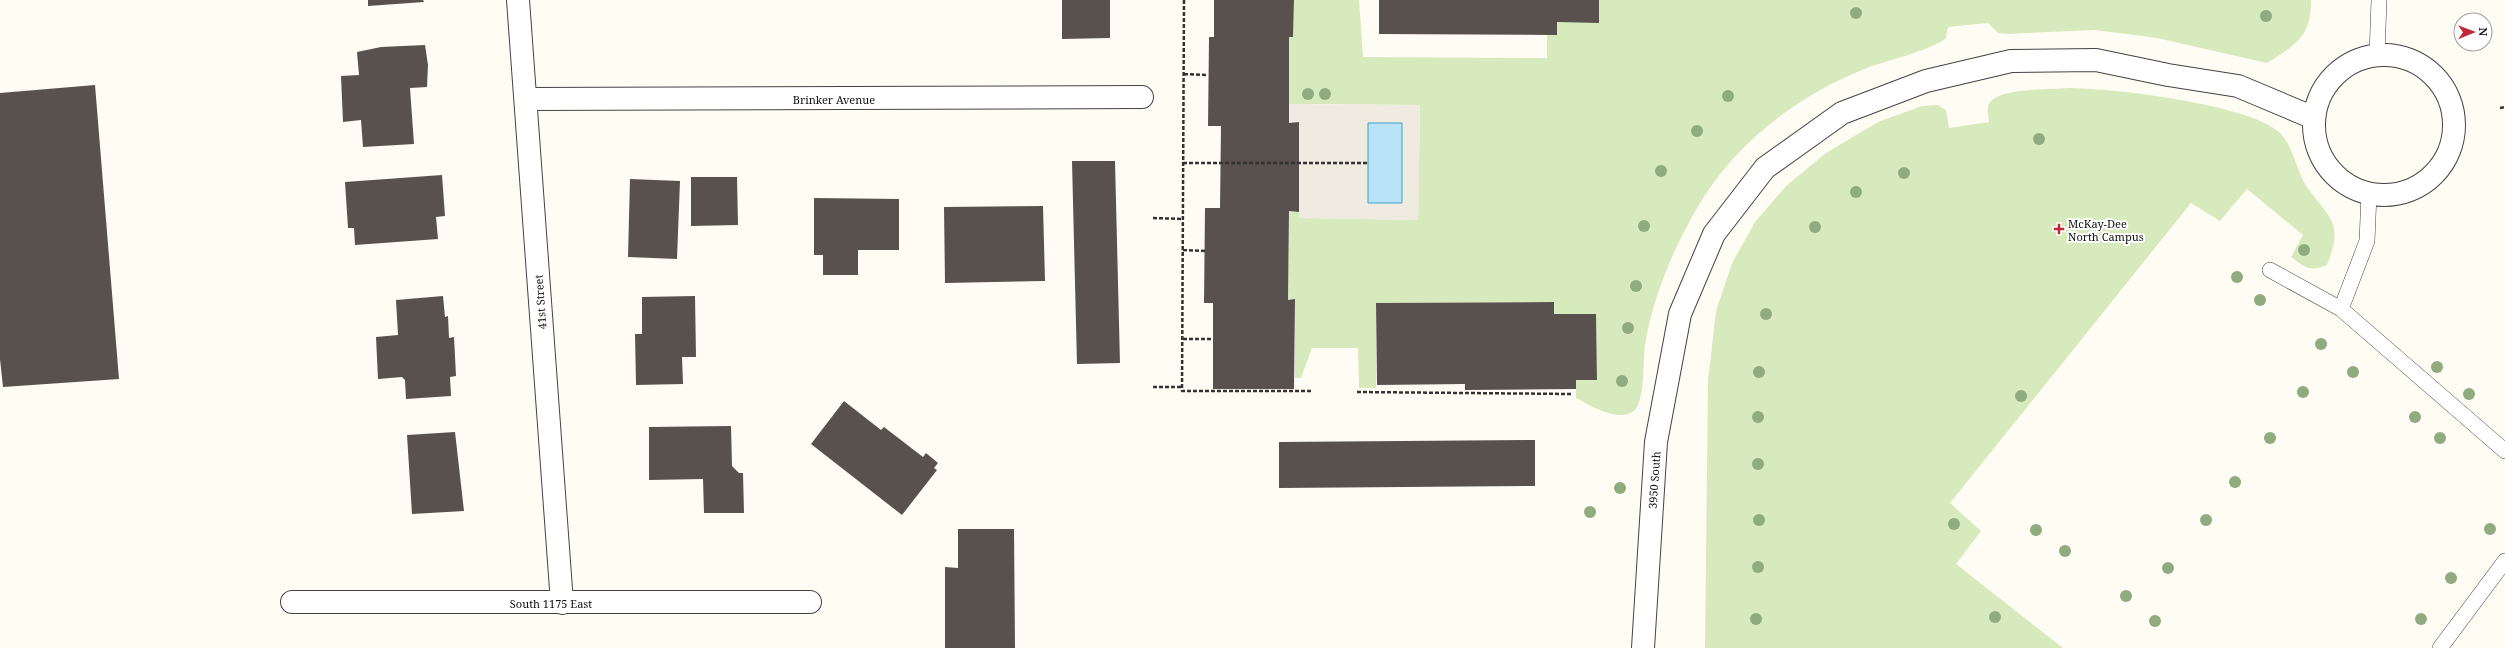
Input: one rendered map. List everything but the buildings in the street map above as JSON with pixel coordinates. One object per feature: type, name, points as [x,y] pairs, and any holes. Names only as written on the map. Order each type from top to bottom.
[{"type":"street","name":"41st Street","points":[[518,0],[562,603]]},
{"type":"street","points":[[2377,55],[2406,58],[2419,64],[2437,78],[2448,96],[2454,118],[2453,140],[2445,160],[2431,178],[2412,190],[2391,195],[2369,194],[2350,187],[2334,175],[2322,158],[2315,138],[2314,118],[2321,95],[2334,75],[2354,61],[2377,55]]},
{"type":"street","name":"3950 South","points":[[1643,648],[1656,442],[1680,314],[1714,234],[1765,168],[1842,113],[1926,81],[2011,61],[2096,60],[2168,75],[2238,86],[2314,118]]},
{"type":"street","name":"Brinker Avenue","points":[[526,99],[1142,97]]},
{"type":"street","name":"South 1175 East","points":[[292,602],[810,602]]},
{"type":"lane","points":[[2377,55],[2379,0]]},
{"type":"lane","points":[[2341,309],[2367,241],[2369,194]]},
{"type":"lane","points":[[2270,270],[2341,309],[2505,452]]},
{"type":"lane","points":[[2440,648],[2505,561]]},
{"type":"path","points":[[1184,0],[1182,390],[1313,392]]},
{"type":"path","points":[[1184,74],[1208,75]]},
{"type":"path","points":[[2500,108],[2505,107]]},
{"type":"path","points":[[1183,163],[1368,164]]},
{"type":"path","points":[[1153,218],[1183,219]]},
{"type":"path","points":[[1183,250],[1205,251]]},
{"type":"path","points":[[1182,339],[1212,339]]},
{"type":"path","points":[[1153,387],[1182,387]]},
{"type":"path","points":[[1358,392],[1572,394]]},
{"type":"green space","points":[[1294,0],[1359,0],[1363,57],[1547,58],[1547,35],[1557,22],[1599,22],[1599,0],[2311,0],[2311,2],[2308,24],[2300,39],[2286,51],[2267,63],[2157,38],[2095,30],[2007,34],[1998,33],[1988,23],[1948,27],[1946,38],[1931,47],[1862,70],[1813,94],[1767,126],[1747,145],[1728,165],[1696,210],[1671,259],[1658,292],[1645,345],[1642,389],[1638,405],[1635,410],[1629,414],[1621,415],[1596,409],[1576,398],[1576,380],[1597,380],[1596,314],[1554,314],[1553,302],[1376,303],[1376,388],[1359,388],[1358,348],[1312,348],[1301,378],[1295,378],[1295,300],[1288,300],[1289,211],[1299,212],[1299,218],[1418,220],[1420,105],[1289,104],[1289,37],[1293,37]]},
{"type":"green space","points":[[2068,88],[2115,91],[2211,106],[2240,114],[2264,123],[2280,133],[2289,145],[2303,181],[2328,214],[2332,222],[2334,239],[2327,265],[2317,268],[2308,268],[2291,257],[2303,235],[2247,189],[2220,221],[2191,203],[1950,503],[1981,531],[1956,564],[2063,648],[1705,648],[1708,381],[1716,311],[1732,263],[1755,222],[1786,186],[1826,153],[1878,122],[1922,106],[1938,105],[1946,110],[1949,128],[1989,122],[1988,106],[1992,100],[2000,95],[2011,92]]},
{"type":"shaded area","points":[[1289,104],[1420,105],[1418,220],[1299,218],[1299,123],[1289,123]],"holes":[[[1368,163],[1402,203],[1368,203]]]},
{"type":"water","points":[[1368,123],[1402,123],[1402,203],[1368,203]]},
{"type":"place","name":"McKay-Dee North Campus","points":[[2059,229]]}]
